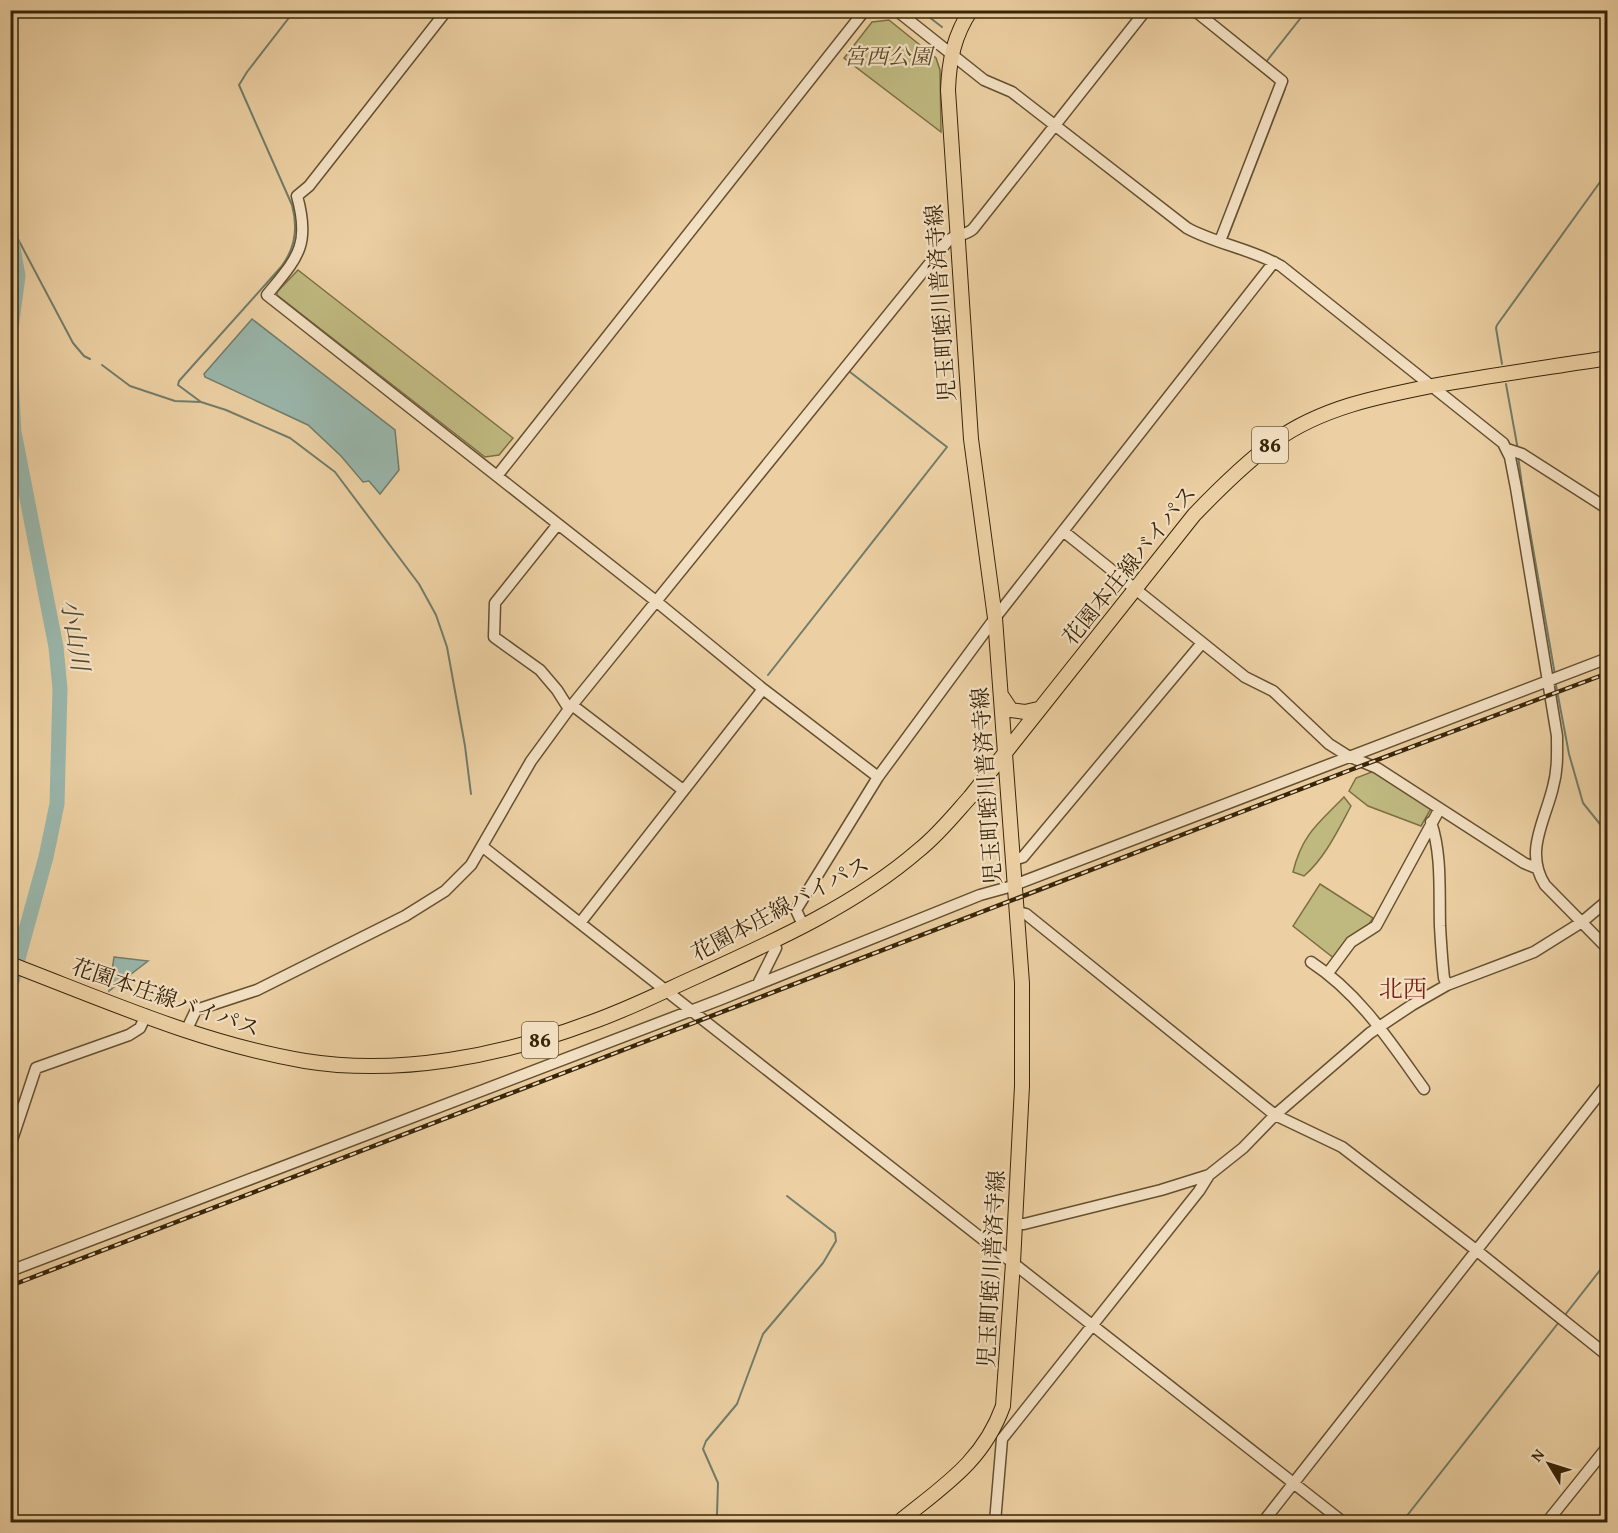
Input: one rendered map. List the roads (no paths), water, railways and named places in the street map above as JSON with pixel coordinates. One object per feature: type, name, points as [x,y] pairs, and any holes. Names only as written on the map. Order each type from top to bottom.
[{"type":"main road","name":"児玉町蛭川普済寺線","points":[[899,1522],[967,1467],[997,1436],[1003,1406],[1015,1224],[1023,1020],[1018,912],[1014,885],[995,618],[971,439],[948,90],[951,53],[957,35],[971,10]]},
{"type":"main road","name":"花園本庄線バイパス","points":[[10,964],[186,1031],[239,1047],[306,1061],[381,1065],[461,1059],[529,1043],[589,1023],[666,990],[803,925],[852,898],[920,850],[947,824],[976,789],[1194,515],[1229,478],[1276,441],[1305,424],[1373,397],[1608,358]]},
{"type":"main road","points":[[1001,695],[1011,710],[1025,712],[1038,710]]},
{"type":"main road","points":[[976,789],[987,785],[997,785],[1008,793]]},
{"type":"street","points":[[447,10],[309,186],[297,195],[304,223],[301,246],[293,263],[267,296],[657,602],[763,689],[878,777]]},
{"type":"street","points":[[497,476],[865,10]]},
{"type":"street","points":[[896,10],[984,80],[1012,92],[1187,228],[1205,237],[1274,262],[1498,437],[1507,449],[1516,488],[1557,736],[1557,769],[1538,837],[1535,854],[1536,868],[1545,885],[1608,949]]},
{"type":"street","points":[[186,1031],[196,1010],[242,996],[418,910],[465,873],[483,847],[531,761],[571,707],[939,251],[950,238],[967,234],[973,229],[1146,10]]},
{"type":"street","points":[[1194,10],[1282,81],[1220,241]]},
{"type":"street","points":[[803,925],[796,910],[878,777],[995,618],[1274,262]]},
{"type":"street","points":[[1507,449],[1522,454],[1608,509]]},
{"type":"street","points":[[558,524],[495,603],[494,637],[540,670],[571,707],[683,790]]},
{"type":"street","points":[[1063,531],[1245,676],[1273,691],[1329,744],[1348,756],[1377,768],[1439,810],[1524,863],[1536,868]]},
{"type":"street","points":[[1014,860],[1023,857],[1202,643]]},
{"type":"street","points":[[10,1271],[692,1011],[980,895],[995,892],[1184,822],[1348,756],[1608,658]]},
{"type":"street","points":[[580,923],[763,689]]},
{"type":"street","points":[[1328,973],[1351,942],[1376,927],[1439,810]]},
{"type":"street","points":[[1431,822],[1436,837],[1444,978],[1448,985]]},
{"type":"street","points":[[483,847],[1343,1522]]},
{"type":"street","points":[[995,1522],[997,1436],[1092,1327],[1209,1175],[1243,1148],[1275,1115],[1338,1060],[1379,1027],[1448,985],[1534,952],[1582,922],[1608,900]]},
{"type":"street","points":[[1018,912],[1026,914],[1275,1115],[1342,1147],[1608,1356]]},
{"type":"street","points":[[758,984],[776,948],[772,940]]},
{"type":"street","points":[[1311,963],[1328,973],[1362,1006],[1424,1089]]},
{"type":"street","points":[[10,1146],[36,1068],[129,1035],[140,1028],[146,1015]]},
{"type":"street","points":[[1263,1522],[1608,1083]]},
{"type":"street","points":[[1015,1224],[1024,1224],[1142,1195],[1209,1175]]},
{"type":"street","points":[[1547,1522],[1608,1446]]},
{"type":"waterway","points":[[201,402],[178,385],[179,381],[281,267],[294,238],[295,221],[292,205],[239,85],[295,10]]},
{"type":"waterway","points":[[920,10],[942,27]]},
{"type":"waterway","points":[[1266,62],[1307,10]]},
{"type":"waterway","points":[[1227,239],[1285,89]]},
{"type":"waterway","points":[[1502,364],[1497,325],[1608,171]]},
{"type":"waterway","points":[[10,224],[73,343],[84,356],[90,359]]},
{"type":"waterway","name":"小山川","points":[[10,231],[18,276],[10,336]]},
{"type":"waterway","name":"小山川","points":[[10,357],[14,432],[56,647],[60,689],[57,804],[46,857],[10,988]]},
{"type":"waterway","points":[[102,365],[130,386],[175,401],[201,402],[226,410],[290,438],[335,472],[419,584],[436,615],[447,647],[465,746],[471,794]]},
{"type":"waterway","points":[[768,675],[947,447],[850,372]]},
{"type":"waterway","points":[[1506,384],[1518,450]]},
{"type":"waterway","points":[[1518,456],[1555,675]]},
{"type":"waterway","points":[[1555,680],[1569,754],[1583,803],[1608,834]]},
{"type":"waterway","points":[[714,1522],[717,1514],[718,1483],[703,1449],[706,1441],[737,1404],[763,1334],[823,1263],[836,1241],[835,1233],[787,1196]]},
{"type":"waterway","points":[[1565,1315],[1608,1260]]},
{"type":"waterway","points":[[1402,1522],[1559,1322]]},
{"type":"railway","points":[[10,1286],[1608,673]]},
{"type":"district","name":"北西","points":[[1403,989]]},
{"type":"park label","name":"宮西公園","points":[[888,56]]}]
